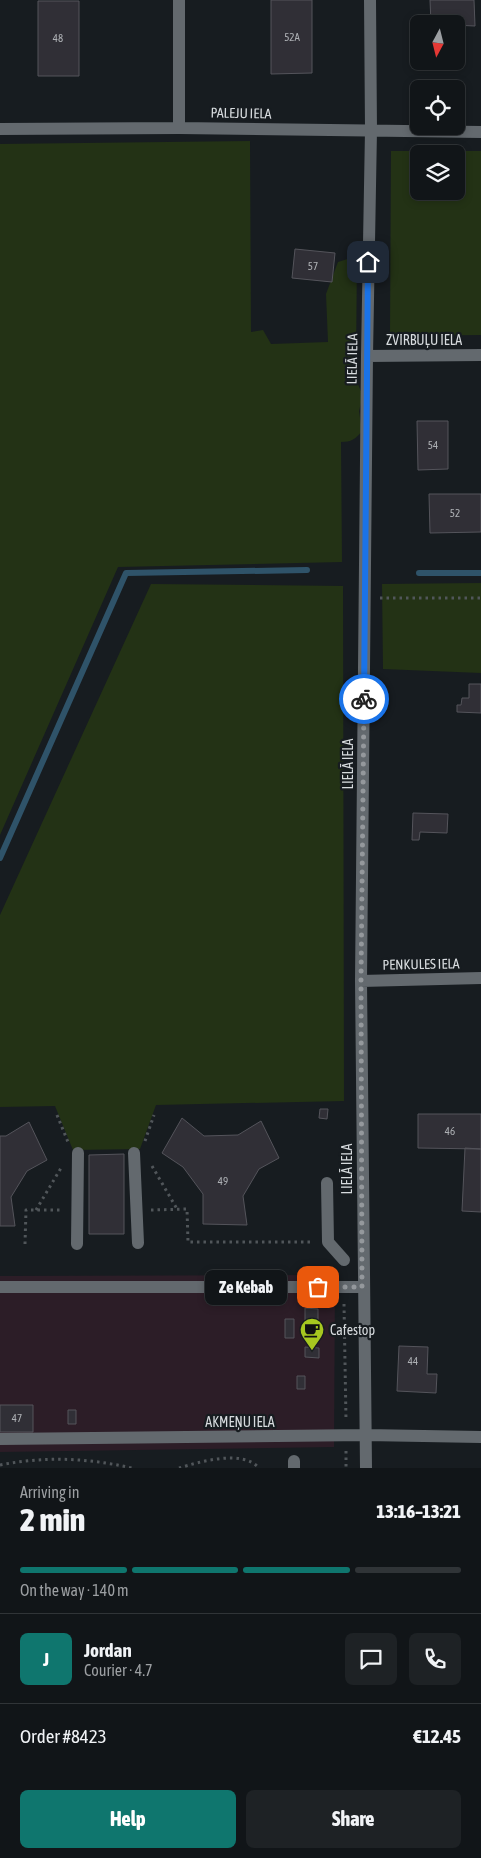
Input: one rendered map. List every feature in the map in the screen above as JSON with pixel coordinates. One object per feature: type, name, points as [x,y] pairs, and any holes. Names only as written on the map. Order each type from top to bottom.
[{"type":"street","points":[[179,0],[179,128]]},
{"type":"street","name":"LIELĀ IELA","points":[[366,1468],[362,1287],[361,981],[371,130],[370,0]]},
{"type":"street","name":"PALEJU IELA","points":[[0,129],[179,128],[481,132]]},
{"type":"street","name":"ZVIRBUĻU IELA","points":[[367,356],[481,355]]},
{"type":"street","name":"PENKULES IELA","points":[[361,981],[481,978]]},
{"type":"street","points":[[138,1151],[138,1243]]},
{"type":"street","points":[[74,1152],[78,1210],[77,1244]]},
{"type":"street","points":[[328,1183],[328,1242],[344,1260]]},
{"type":"street","points":[[0,1287],[362,1287]]},
{"type":"street","name":"AKMEŅU IELA","points":[[0,1439],[346,1436],[481,1437]]},
{"type":"path","points":[[365,598],[481,598]]},
{"type":"path","points":[[57,1115],[74,1152]]},
{"type":"path","points":[[138,1151],[154,1115]]},
{"type":"path","points":[[147,1157],[178,1209]]},
{"type":"path","points":[[36,1210],[66,1159]]},
{"type":"path","points":[[137,1210],[187,1209],[188,1242],[328,1242]]},
{"type":"path","points":[[25,1244],[26,1210],[78,1210]]},
{"type":"path","points":[[344,1287],[346,1468]]},
{"type":"path","points":[[0,1464],[30,1459],[62,1458],[106,1462],[132,1468]]},
{"type":"path","points":[[179,1468],[223,1458],[255,1464],[259,1468]]},
{"type":"shaded area","points":[[0,1276],[335,1276],[334,1447],[0,1452]]},
{"type":"green space","points":[[250,141],[251,332],[263,330],[271,344],[328,342],[326,294],[338,262],[357,256],[355,374],[363,395],[359,411],[362,431],[353,439],[341,442],[342,562],[118,567],[0,835],[0,144]]},
{"type":"green space","points":[[391,151],[410,151],[410,200],[465,200],[465,151],[481,151],[481,335],[390,336]]},
{"type":"green space","points":[[481,583],[481,673],[383,669],[382,584]]},
{"type":"green space","points":[[151,584],[343,586],[344,1101],[156,1105],[140,1149],[73,1150],[55,1106],[0,1107],[0,915]]},
{"type":"building","points":[[271,0],[312,0],[312,73],[271,74]]},
{"type":"building","points":[[430,0],[474,0],[475,26],[465,26],[465,15],[431,15]]},
{"type":"building","points":[[38,1],[79,1],[79,76],[38,76]]},
{"type":"building","points":[[295,249],[335,253],[332,282],[292,278]]},
{"type":"building","points":[[417,421],[448,421],[448,469],[418,470]]},
{"type":"building","points":[[429,494],[481,494],[481,532],[430,533]]},
{"type":"building","points":[[469,684],[481,684],[481,713],[457,712],[457,705],[461,705],[462,698],[469,698]]},
{"type":"building","points":[[413,813],[448,814],[447,833],[420,832],[419,840],[412,840]]},
{"type":"building","points":[[320,1109],[328,1109],[327,1119],[319,1118]]},
{"type":"building","points":[[418,1114],[481,1114],[481,1149],[418,1148]]},
{"type":"building","points":[[182,1118],[204,1136],[238,1135],[261,1121],[279,1158],[259,1169],[243,1196],[247,1225],[203,1224],[203,1194],[183,1167],[162,1153]]},
{"type":"building","points":[[29,1122],[47,1160],[27,1171],[11,1197],[15,1226],[0,1226],[0,1136],[6,1136]]},
{"type":"building","points":[[465,1148],[481,1149],[481,1212],[462,1211]]},
{"type":"building","points":[[124,1154],[124,1234],[89,1234],[89,1155]]},
{"type":"building","points":[[303,1295],[313,1296],[312,1307],[302,1306]]},
{"type":"building","points":[[305,1308],[318,1309],[318,1327],[305,1327]]},
{"type":"building","points":[[285,1319],[294,1319],[294,1338],[285,1338]]},
{"type":"building","points":[[399,1346],[428,1347],[427,1374],[437,1374],[436,1393],[397,1391]]},
{"type":"building","points":[[305,1347],[319,1348],[319,1358],[305,1357]]},
{"type":"building","points":[[297,1376],[305,1376],[305,1389],[297,1389]]},
{"type":"building","points":[[0,1405],[33,1405],[33,1432],[0,1432]]},
{"type":"building","points":[[68,1410],[76,1410],[76,1424],[68,1424]]},
{"type":"waterway","points":[[0,858],[126,573],[307,570]]},
{"type":"waterway","points":[[419,573],[481,573]]},
{"type":"way so far","points":[[318,1287],[362,1287],[361,981],[364,699]]},
{"type":"place","name":"Ze Kebab","points":[[318,1287]]},
{"type":"place","name":"Cafestop","points":[[312,1351]]},
{"type":"route","points":[[364,699],[368,262]]}]
